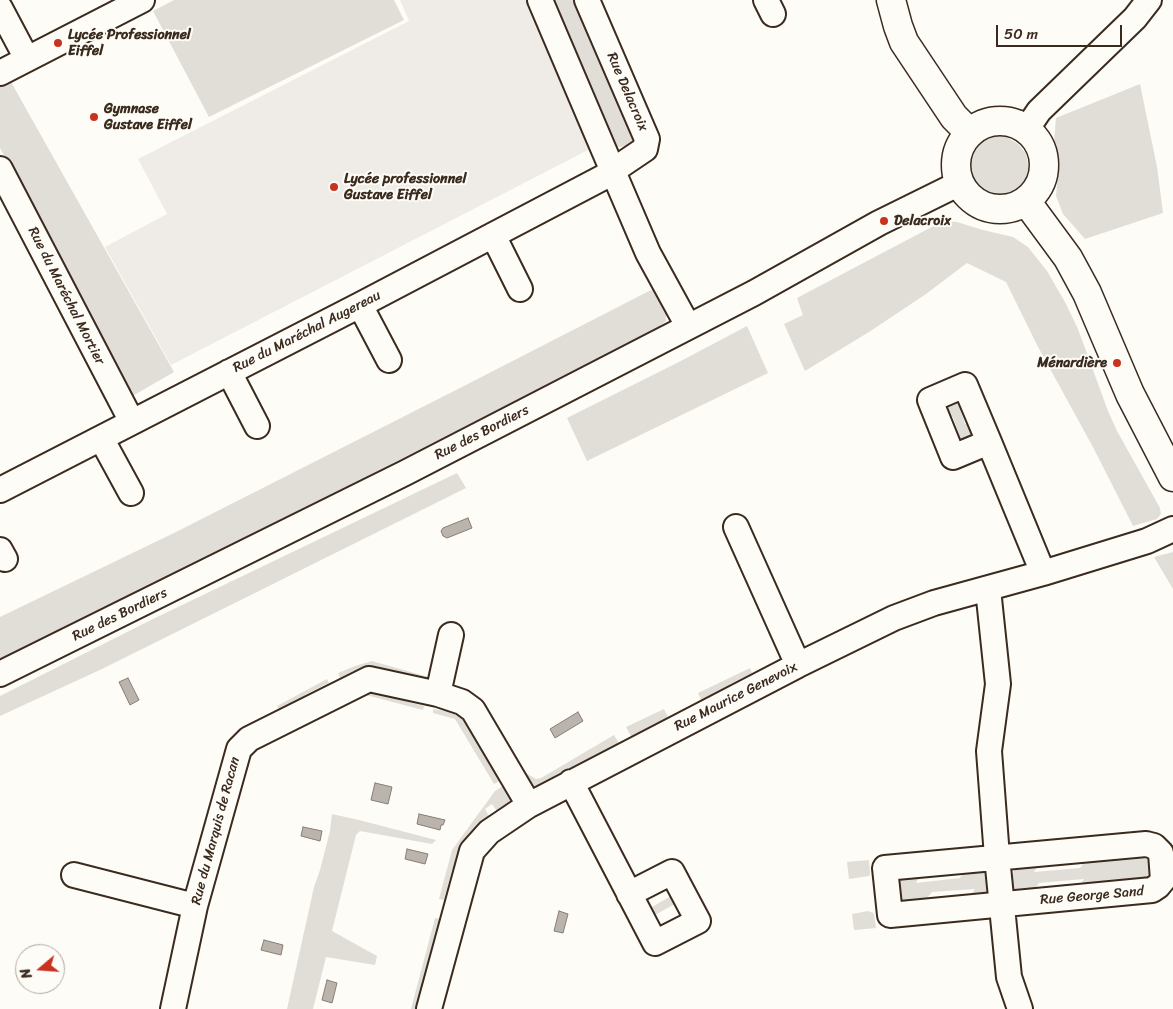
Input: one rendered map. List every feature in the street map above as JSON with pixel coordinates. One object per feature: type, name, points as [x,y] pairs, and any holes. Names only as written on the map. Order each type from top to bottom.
[{"type":"main road","points":[[892,0],[904,42],[954,117],[970,133]]},
{"type":"main road","points":[[997,121],[1012,123],[1026,130],[1036,140],[1042,152],[1044,165],[1042,179],[1026,201],[1014,207],[988,208],[966,194],[956,170],[957,156],[962,144],[970,133],[982,125],[997,121]]},
{"type":"main road","points":[[1026,201],[1068,258],[1087,293],[1130,394],[1173,477]]},
{"type":"street","points":[[0,73],[142,0]]},
{"type":"street","points":[[540,0],[648,253],[688,326]]},
{"type":"street","name":"Rue Delacroix","points":[[587,0],[647,139],[645,149],[612,171]]},
{"type":"street","points":[[1026,130],[1039,111],[1135,18],[1149,0]]},
{"type":"street","points":[[0,8],[27,59]]},
{"type":"street","name":"Rue du Maréchal Mortier","points":[[0,169],[132,422]]},
{"type":"street","name":"Rue du Maréchal Augereau","points":[[0,490],[360,305],[612,171]]},
{"type":"street","name":"Rue des Bordiers","points":[[0,674],[414,468],[758,290],[879,223],[960,183]]},
{"type":"street","points":[[492,236],[520,289]]},
{"type":"street","points":[[360,305],[389,360]]},
{"type":"street","points":[[229,372],[257,426]]},
{"type":"street","points":[[101,438],[131,493]]},
{"type":"street","points":[[989,442],[1043,573]]},
{"type":"street","points":[[736,526],[798,665]]},
{"type":"street","name":"Rue Maurice Genevoix","points":[[429,1009],[472,850],[489,832],[529,805],[798,665],[894,618],[934,604],[1147,542],[1173,529]]},
{"type":"street","points":[[988,589],[998,684],[989,751],[997,858],[1009,977],[1020,1009]]},
{"type":"street","points":[[438,694],[451,635]]},
{"type":"street","name":"Rue du Marquis de Racan","points":[[173,1009],[195,906],[239,749],[249,739],[370,679],[438,694],[462,702],[474,710],[529,805]]},
{"type":"street","points":[[571,782],[630,894]]},
{"type":"street","name":"Rue George Sand","points":[[1146,844],[1154,846],[1161,853],[1163,880],[1152,890],[1002,904],[890,915],[885,868],[1146,844]]},
{"type":"street","points":[[74,875],[195,906]]},
{"type":"shaded area","points":[[174,0],[394,0],[404,20],[209,117],[153,11]]},
{"type":"shaded area","name":"Lycée professionnel Gustave Eiffel","points":[[400,0],[528,0],[590,149],[171,365],[105,247],[167,214],[138,159],[409,21]]},
{"type":"shaded area","points":[[553,0],[578,0],[635,137],[629,146],[617,147],[611,140]]},
{"type":"shaded area","points":[[11,82],[174,372],[129,398],[0,148],[0,87]]},
{"type":"shaded area","points":[[1140,84],[1157,167],[1163,213],[1085,239],[1063,214],[1056,196],[1059,163],[1054,142],[1056,118]]},
{"type":"shaded area","points":[[1005,136],[1018,144],[1026,154],[1029,169],[1025,180],[1014,192],[997,197],[981,192],[971,179],[969,163],[973,149],[986,138]]},
{"type":"shaded area","points":[[943,221],[957,222],[1013,237],[1028,247],[1047,271],[1078,329],[1117,431],[1160,508],[1161,514],[1157,519],[1133,526],[1094,449],[1037,345],[1006,282],[967,263],[926,294],[869,332],[805,371],[784,324],[803,315],[797,298]]},
{"type":"shaded area","points":[[653,289],[666,314],[666,321],[656,329],[168,578],[0,659],[0,617],[176,532]]},
{"type":"shaded area","points":[[747,326],[768,373],[587,461],[567,418]]},
{"type":"shaded area","points":[[958,397],[972,408],[960,409],[965,424],[979,424],[983,433],[963,442],[956,441],[947,433],[958,432],[953,417],[941,417],[940,409]]},
{"type":"shaded area","points":[[457,473],[466,488],[102,669],[0,716],[0,696],[153,619]]},
{"type":"shaded area","points":[[468,518],[472,528],[447,538],[443,536],[441,531],[443,528]]},
{"type":"shaded area","points":[[1173,552],[1173,589],[1154,557]]},
{"type":"shaded area","points":[[372,661],[432,678],[430,680],[353,671],[340,678],[338,673]]},
{"type":"shaded area","points":[[750,668],[752,673],[730,684],[729,694],[702,702],[698,693]]},
{"type":"shaded area","points":[[128,678],[139,700],[130,705],[119,682]]},
{"type":"shaded area","points":[[327,679],[329,683],[305,695],[301,704],[280,712],[277,706]]},
{"type":"shaded area","points":[[367,686],[392,692],[397,699],[424,706],[423,710],[366,695],[358,699],[354,693]]},
{"type":"shaded area","points":[[454,708],[464,712],[505,778],[494,784],[455,719],[433,713],[433,709],[445,711]]},
{"type":"shaded area","points":[[664,709],[668,717],[668,723],[632,738],[626,727]]},
{"type":"shaded area","points":[[578,712],[583,721],[555,738],[550,729]]},
{"type":"shaded area","points":[[614,735],[618,746],[545,785],[534,788],[530,787],[521,777],[526,773],[536,779],[541,778]]},
{"type":"shaded area","points":[[375,783],[392,787],[388,804],[371,800]]},
{"type":"shaded area","points":[[508,783],[512,800],[510,807],[500,816],[492,804],[485,809],[492,822],[461,863],[452,870],[444,900],[439,899],[452,850],[495,791]]},
{"type":"shaded area","points":[[332,814],[436,840],[432,844],[360,831],[356,835],[332,931],[377,956],[375,965],[326,957],[313,1009],[287,1009],[314,887],[330,831]]},
{"type":"shaded area","points":[[419,814],[445,820],[440,830],[417,824]]},
{"type":"shaded area","points":[[303,827],[322,831],[320,841],[301,836]]},
{"type":"shaded area","points":[[407,849],[428,854],[425,864],[405,859]]},
{"type":"shaded area","points":[[1090,853],[1145,853],[1153,869],[1150,880],[1077,890],[1084,879],[1039,883],[1029,897],[1020,895],[1014,890],[1012,878],[1014,870],[1018,866],[1041,861],[1034,872],[1080,868]]},
{"type":"shaded area","points":[[869,860],[869,876],[849,879],[847,862]]},
{"type":"shaded area","points":[[924,867],[916,883],[960,878],[968,867],[980,869],[987,877],[988,892],[984,897],[965,904],[975,889],[932,892],[918,909],[898,901],[897,879]]},
{"type":"shaded area","points":[[671,896],[682,900],[655,915],[660,929],[645,911]]},
{"type":"shaded area","points":[[559,911],[568,914],[563,933],[554,931]]},
{"type":"shaded area","points":[[868,911],[874,914],[876,928],[854,930],[852,914]]},
{"type":"shaded area","points":[[435,918],[440,919],[432,948],[437,956],[426,995],[420,997],[416,1009],[411,1009]]},
{"type":"shaded area","points":[[264,940],[283,945],[281,955],[261,950]]},
{"type":"shaded area","points":[[327,980],[337,983],[332,1003],[322,1000]]},
{"type":"place","name":"Lycée Professionnel Eiffel","points":[[58,43]]},
{"type":"place","name":"Gymnase Gustave Eiffel","points":[[94,117]]},
{"type":"place","name":"Lycée professionnel Gustave Eiffel","points":[[334,187]]},
{"type":"place","name":"Delacroix","points":[[884,221]]},
{"type":"place","name":"Ménardière","points":[[1117,363]]}]
